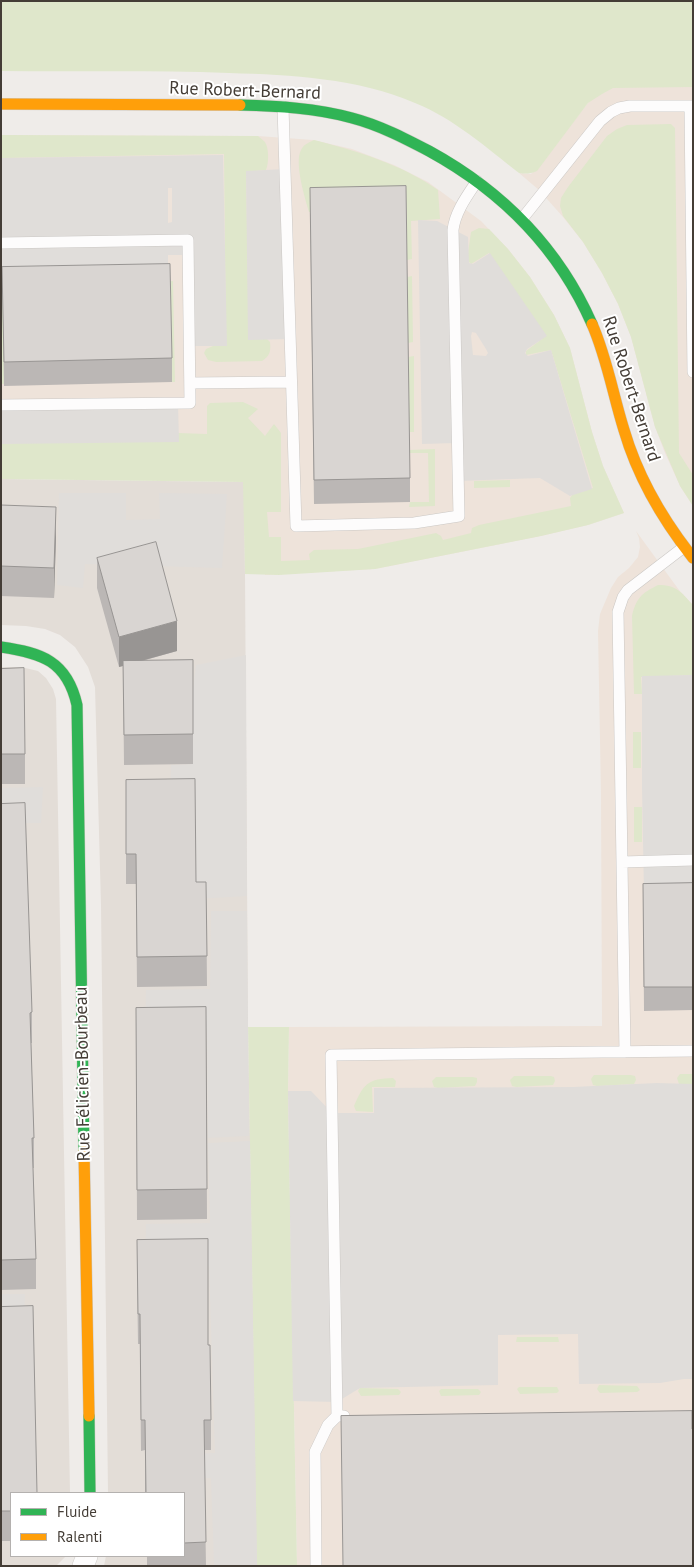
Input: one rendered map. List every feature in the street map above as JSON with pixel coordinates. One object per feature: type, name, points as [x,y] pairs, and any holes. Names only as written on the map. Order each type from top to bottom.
[{"type":"street","name":"Rue Robert-Bernard","points":[[1,104],[283,107],[332,113],[383,128],[433,152],[478,180],[522,219],[544,243],[584,306],[604,355],[632,454],[657,506],[693,558]]},
{"type":"street","name":"Rue Félicien-Bourbeau","points":[[1,647],[32,653],[47,659],[59,667],[68,680],[77,705],[90,1492]]},
{"type":"lane","points":[[522,219],[600,121],[611,112],[630,106],[691,106],[693,372]]},
{"type":"lane","points":[[283,107],[296,526],[414,523],[459,516],[452,236],[454,219],[478,180]]},
{"type":"lane","points":[[1,243],[188,240],[190,383],[190,403],[1,405]]},
{"type":"lane","points":[[190,383],[291,382]]},
{"type":"lane","points":[[625,1052],[619,606],[628,590],[684,547]]},
{"type":"lane","points":[[622,862],[693,860]]},
{"type":"lane","points":[[337,1416],[331,1055],[693,1050]]},
{"type":"lane","points":[[316,1566],[315,1452],[328,1425],[337,1416],[355,1416]]},
{"type":"shaded area","points":[[624,63],[693,68],[693,506],[680,486],[665,453],[655,427],[631,337],[618,304],[602,273],[583,242],[563,217],[539,190],[519,173],[531,174],[588,103]]},
{"type":"shaded area","points":[[1,135],[258,136],[313,140],[352,149],[394,165],[428,182],[481,221],[508,249],[530,277],[554,315],[570,348],[603,466],[624,513],[588,525],[541,536],[375,569],[265,575],[264,461],[1,461]]},
{"type":"shaded area","points":[[223,155],[227,346],[189,346],[188,255],[168,255],[168,276],[2,278],[2,158]],"holes":[[[168,188],[172,188],[172,222],[168,223]]]},
{"type":"shaded area","points":[[285,169],[290,339],[248,340],[246,171]]},
{"type":"shaded area","points":[[418,220],[437,221],[468,237],[469,263],[473,264],[490,253],[547,336],[527,349],[525,353],[528,356],[551,350],[592,489],[570,496],[540,478],[457,481],[456,443],[422,444]],"holes":[[[472,332],[476,333],[488,353],[486,356],[473,355],[471,336]]]},
{"type":"shaded area","points":[[178,403],[179,442],[1,444],[1,405]]},
{"type":"shaded area","points":[[1,479],[244,482],[248,1027],[258,1566],[104,1566],[106,1557],[185,1557],[185,1492],[108,1492],[101,905],[95,687],[88,667],[75,647],[60,635],[45,629],[1,625]]},
{"type":"shaded area","points":[[59,493],[126,493],[126,520],[160,519],[159,493],[227,494],[222,568],[85,564],[83,588],[57,585]]},
{"type":"shaded area","points":[[636,531],[679,590],[693,605],[693,1566],[297,1566],[288,1091],[289,1027],[602,1026],[598,631],[600,614],[611,588],[618,577],[638,557],[640,547]]},
{"type":"shaded area","points":[[246,655],[247,896],[196,899],[170,810],[171,765],[193,764],[193,690],[196,665]]},
{"type":"shaded area","points":[[1,667],[21,667],[38,671],[46,678],[53,689],[56,699],[70,1492],[10,1492],[10,1557],[65,1557],[56,1566],[1,1566]]},
{"type":"shaded area","points":[[693,675],[693,894],[644,894],[642,676]]},
{"type":"shaded area","points":[[43,787],[41,823],[1,823],[1,788]]},
{"type":"shaded area","points":[[211,911],[247,911],[249,1136],[208,1138],[207,1031],[145,1033],[146,990],[210,989]]},
{"type":"shaded area","points":[[657,1083],[693,1084],[693,1379],[660,1383],[579,1384],[578,1334],[498,1335],[498,1385],[360,1388],[337,1402],[293,1401],[288,1091],[311,1091],[332,1113],[374,1113],[374,1088],[573,1087]]},
{"type":"shaded area","points":[[250,1141],[257,1566],[214,1566],[211,1478],[149,1478],[149,1455],[215,1453],[209,1266],[145,1268],[146,1224],[210,1223],[208,1143]]},
{"type":"shaded area","points":[[1,1294],[25,1294],[24,1317],[1,1335]]},
{"type":"green space","points":[[1,1],[693,1],[693,87],[613,88],[588,103],[537,171],[519,173],[456,125],[429,109],[393,95],[347,83],[277,75],[229,73],[1,71]]},
{"type":"green space","points":[[671,124],[675,128],[679,453],[693,475],[693,506],[680,486],[655,427],[631,337],[618,304],[583,242],[563,216],[560,206],[561,198],[568,187],[607,136],[627,125]]},
{"type":"green space","points":[[1,135],[258,136],[265,142],[268,160],[266,170],[246,172],[249,339],[267,339],[270,342],[270,351],[267,357],[262,361],[216,362],[208,360],[204,353],[206,349],[213,346],[226,346],[224,154],[1,158]]},
{"type":"green space","points":[[314,140],[378,159],[409,173],[438,190],[440,219],[411,221],[412,259],[407,260],[407,210],[309,212],[301,181],[299,156],[303,146]]},
{"type":"green space","points":[[479,228],[489,229],[508,249],[530,277],[554,315],[570,348],[603,466],[624,513],[588,525],[541,536],[375,569],[279,575],[245,574],[243,482],[1,479],[1,444],[178,433],[207,434],[207,406],[210,403],[243,402],[258,409],[248,418],[265,436],[274,424],[281,433],[281,512],[267,512],[269,537],[281,537],[281,561],[310,560],[309,554],[314,550],[358,549],[436,533],[443,540],[471,533],[472,528],[479,525],[571,506],[570,498],[573,494],[593,488],[551,350],[526,355],[526,351],[546,336],[489,253],[471,264],[467,260],[471,232]]},
{"type":"green space","points":[[412,276],[413,342],[408,343],[407,277]]},
{"type":"green space","points":[[173,281],[175,382],[172,382],[152,283]]},
{"type":"green space","points":[[38,284],[4,384],[1,384],[1,285]]},
{"type":"green space","points":[[414,356],[414,432],[409,432],[408,357]]},
{"type":"green space","points":[[435,449],[435,506],[409,507],[410,502],[429,502],[428,453],[409,453],[409,450]]},
{"type":"green space","points":[[510,480],[510,487],[474,488],[474,481]]},
{"type":"green space","points":[[658,585],[674,588],[682,593],[693,605],[693,675],[641,677],[642,694],[634,694],[632,616],[640,597]]},
{"type":"green space","points":[[633,732],[641,732],[641,768],[633,768]]},
{"type":"green space","points":[[634,807],[642,807],[642,842],[634,842]]},
{"type":"green space","points":[[248,1027],[289,1027],[288,1091],[297,1566],[257,1566]]},
{"type":"green space","points":[[680,1074],[693,1074],[693,1084],[679,1084],[677,1078]]},
{"type":"green space","points":[[594,1075],[631,1075],[635,1076],[636,1080],[634,1084],[597,1086],[593,1085],[591,1079]]},
{"type":"green space","points":[[514,1076],[551,1076],[554,1077],[555,1081],[553,1085],[516,1087],[512,1086],[510,1080]]},
{"type":"green space","points":[[436,1077],[473,1077],[477,1078],[477,1082],[475,1086],[438,1088],[434,1087],[432,1081]]},
{"type":"green space","points":[[393,1078],[396,1081],[395,1087],[372,1087],[373,1112],[356,1111],[354,1106],[364,1087],[372,1081]]},
{"type":"green space","points":[[517,1337],[558,1337],[559,1342],[516,1342]]},
{"type":"green space","points":[[599,1385],[637,1386],[640,1390],[637,1392],[600,1393],[597,1389]]},
{"type":"green space","points":[[519,1387],[557,1387],[559,1391],[557,1393],[520,1394],[517,1389]]},
{"type":"green space","points":[[360,1388],[398,1389],[401,1392],[399,1395],[361,1396],[358,1391]]},
{"type":"green space","points":[[441,1389],[478,1389],[481,1392],[479,1395],[441,1396],[439,1391]]},
{"type":"building","points":[[406,186],[410,478],[314,480],[310,188]]},
{"type":"building","points":[[170,264],[172,358],[4,362],[2,267]]},
{"type":"building","points":[[1,505],[56,507],[54,568],[1,566]]},
{"type":"building","points":[[156,542],[177,621],[119,637],[97,558]]},
{"type":"building","points":[[193,660],[193,734],[124,735],[123,661]]},
{"type":"building","points":[[24,668],[25,754],[1,754],[1,669]]},
{"type":"building","points":[[195,779],[196,882],[206,882],[207,956],[137,957],[136,854],[126,854],[126,780]]},
{"type":"building","points":[[25,803],[32,1012],[30,1013],[34,1138],[32,1138],[36,1259],[1,1260],[1,804]]},
{"type":"building","points":[[693,883],[693,987],[644,987],[643,884]]},
{"type":"building","points":[[206,1007],[207,1189],[137,1190],[136,1008]]},
{"type":"building","points":[[208,1239],[208,1345],[210,1345],[211,1420],[204,1420],[206,1542],[185,1543],[185,1492],[146,1492],[145,1420],[141,1420],[137,1240]]},
{"type":"building","points":[[33,1306],[37,1492],[10,1492],[10,1511],[1,1511],[1,1307]]},
{"type":"building","points":[[692,1411],[693,1566],[343,1566],[341,1416]]},
{"type":"traffic: fast","points":[[240,105],[310,110],[352,118],[372,124],[401,137],[456,167],[504,203],[545,246],[578,296],[592,324]]},
{"type":"traffic: fast","points":[[1,647],[29,652],[51,662],[67,678],[77,705],[84,1151]]},
{"type":"traffic: fast","points":[[89,1416],[90,1492]]},
{"type":"traffic: slow","points":[[1,104],[240,105]]},
{"type":"traffic: slow","points":[[592,324],[602,350],[624,430],[636,465],[652,498],[693,558]]},
{"type":"traffic: slow","points":[[84,1151],[89,1416]]}]
